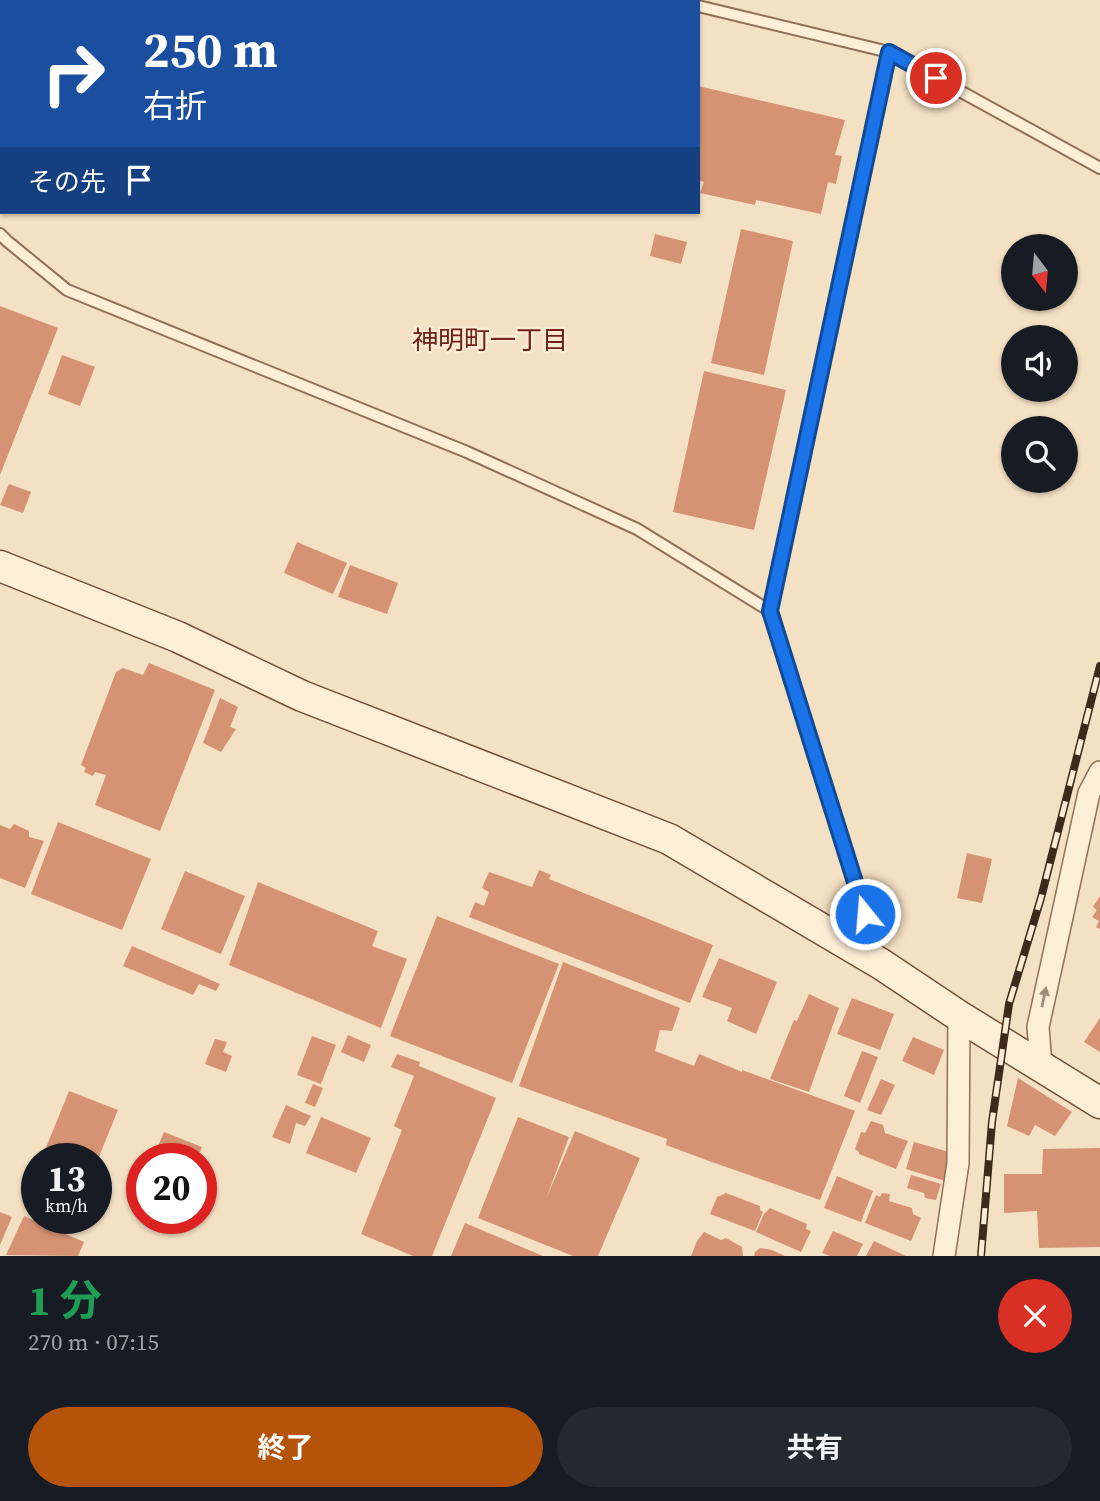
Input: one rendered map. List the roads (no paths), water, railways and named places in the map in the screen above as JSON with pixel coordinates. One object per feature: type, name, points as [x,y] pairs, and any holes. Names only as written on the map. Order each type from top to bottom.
[{"type":"street","points":[[0,566],[178,637],[302,696],[668,839],[881,964],[959,1016],[1100,1103]]},
{"type":"street","points":[[1041,1065],[1038,1027],[1089,793],[1100,772]]},
{"type":"street","points":[[944,1256],[958,1163],[959,1016]]},
{"type":"lane","points":[[700,6],[889,52],[1100,168]]},
{"type":"lane","points":[[881,964],[770,611],[889,52]]},
{"type":"lane","points":[[0,234],[67,290],[467,452],[636,529],[770,611]]},
{"type":"railway","points":[[981,1256],[992,1122],[1009,1004],[1041,898],[1100,666]]},
{"type":"district","name":"神明町一丁目","points":[[490,340]]}]
